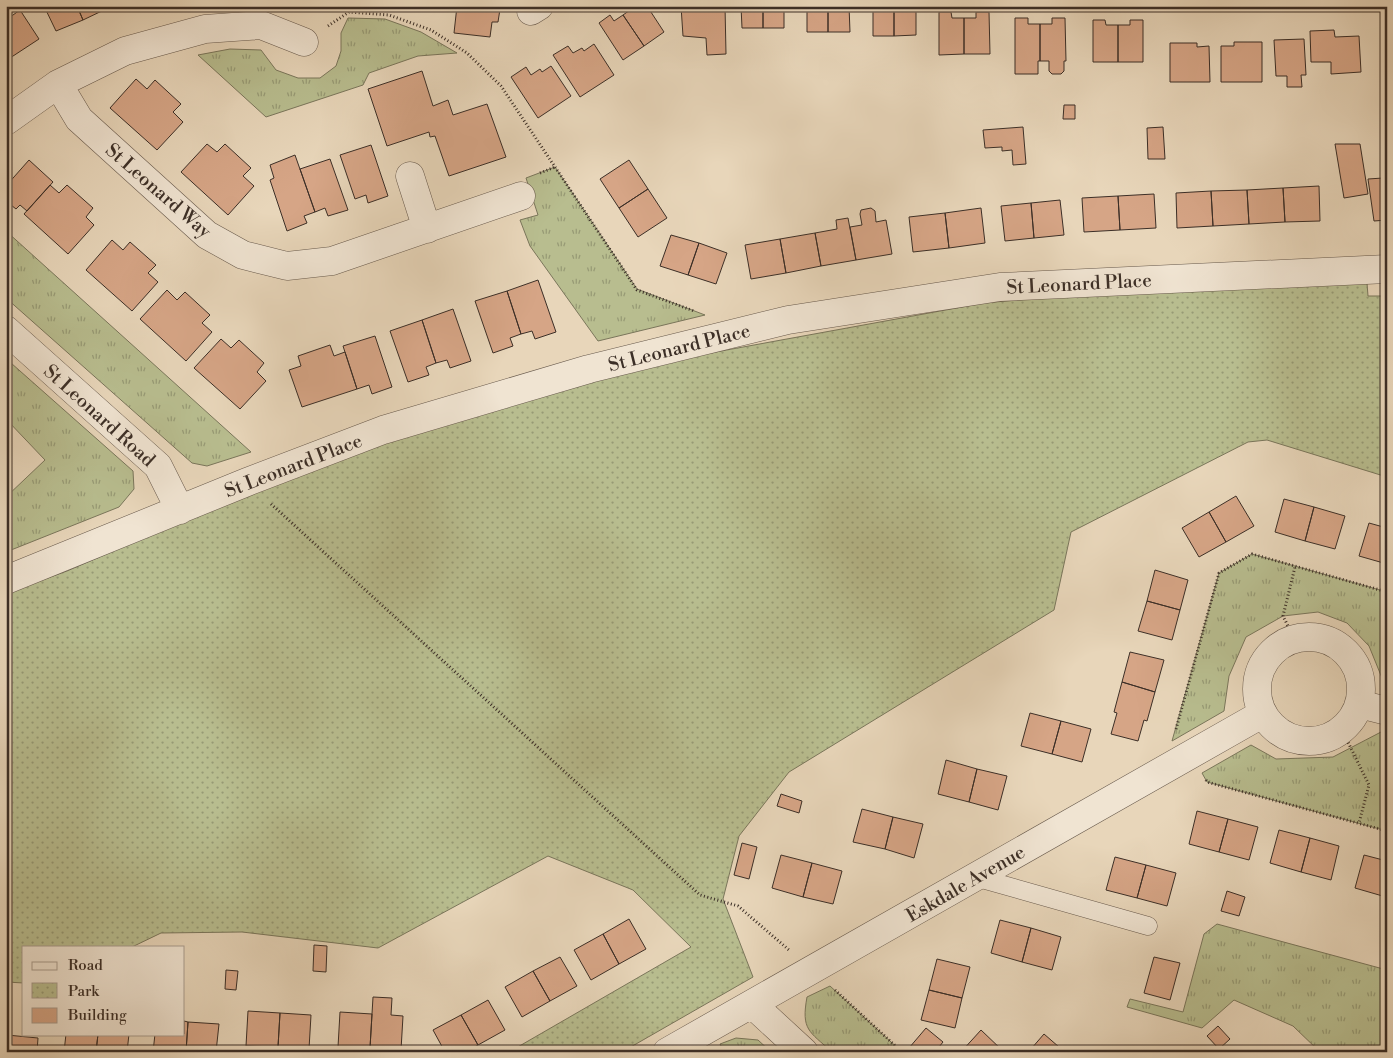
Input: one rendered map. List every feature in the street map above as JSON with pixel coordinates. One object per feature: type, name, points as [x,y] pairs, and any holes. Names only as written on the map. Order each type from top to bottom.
[{"type":"street","points":[[6,121],[58,84],[125,51],[206,29],[261,25],[304,42]]},
{"type":"street","name":"St Leonard Way","points":[[58,84],[79,119],[207,235],[243,255],[286,266],[332,261],[521,196]]},
{"type":"street","points":[[410,176],[427,229]]},
{"type":"street","name":"St Leonard Place","points":[[6,580],[247,482],[383,430],[589,369],[788,320],[1000,287],[1387,269]]},
{"type":"street","name":"St Leonard Road","points":[[6,330],[158,466],[180,510]]},
{"type":"street","points":[[1312,636],[1330,642],[1346,652],[1356,667],[1361,686],[1359,704],[1353,718],[1342,730],[1329,737],[1314,741],[1299,741],[1284,736],[1262,714],[1257,697],[1257,678],[1264,661],[1277,647],[1294,638],[1312,636]]},
{"type":"street","points":[[1359,704],[1387,712]]},
{"type":"street","name":"Eskdale Avenue","points":[[667,1052],[1262,714]]},
{"type":"street","points":[[752,1004],[804,1052]]},
{"type":"lane","points":[[975,877],[1148,926]]},
{"type":"path","points":[[304,42],[349,12],[381,14],[431,30],[467,53],[501,86],[636,290],[705,315],[712,338]]},
{"type":"path","points":[[247,482],[700,895],[738,906],[812,969],[902,1052]]},
{"type":"path","points":[[1186,757],[1172,741],[1220,573],[1252,554],[1387,592]]},
{"type":"path","points":[[1294,638],[1283,616],[1296,567]]},
{"type":"path","points":[[1342,730],[1369,786],[1359,823]]},
{"type":"path","points":[[1207,782],[1387,831]]},
{"type":"green space","points":[[348,18],[385,19],[421,32],[457,53],[418,56],[369,73],[363,85],[266,117],[198,55],[230,49],[261,50],[276,70],[298,78],[320,78],[336,66],[341,51],[341,33]]},
{"type":"green space","points":[[555,167],[637,289],[705,315],[598,341],[530,246],[520,220],[538,215],[526,178]]},
{"type":"green space","points":[[6,231],[251,452],[207,466],[192,463],[6,298]]},
{"type":"green space","points":[[1367,283],[1368,296],[1387,296],[1387,477],[1267,440],[1248,442],[1071,532],[1054,610],[789,772],[739,836],[723,899],[753,977],[622,1052],[515,1052],[516,1048],[691,947],[633,890],[548,856],[378,948],[242,932],[161,933],[134,946],[22,946],[22,983],[6,982],[6,593],[67,571],[252,491],[388,442],[661,362],[984,303],[1131,290]]},
{"type":"green space","points":[[11,363],[133,471],[134,489],[119,507],[6,552],[6,497],[45,460],[6,419],[6,368]]},
{"type":"green space","points":[[1252,554],[1387,592],[1387,682],[1382,678],[1369,646],[1347,623],[1318,612],[1283,616],[1246,637],[1229,676],[1224,711],[1172,741],[1219,573]]},
{"type":"green space","points":[[1381,732],[1387,734],[1387,831],[1207,782],[1202,773],[1251,745],[1276,759],[1333,757]]},
{"type":"green space","points":[[1217,924],[1387,970],[1387,1052],[1320,1052],[1293,1026],[1234,1000],[1202,1028],[1127,1007],[1130,999],[1183,1012],[1204,934]]},
{"type":"green space","points":[[830,986],[902,1052],[832,1052],[812,1034],[805,1017],[807,997]]},
{"type":"green space","points":[[736,1038],[758,1040],[771,1052],[724,1052],[720,1044]]},
{"type":"building","points":[[44,6],[77,6],[83,20],[56,31]]},
{"type":"building","points":[[77,6],[105,6],[106,9],[83,20]]},
{"type":"building","points":[[457,6],[495,6],[494,9],[500,9],[498,22],[492,22],[490,37],[454,33]]},
{"type":"building","points":[[632,6],[647,6],[664,32],[644,46],[623,15],[633,8]]},
{"type":"building","points":[[681,6],[725,6],[726,54],[707,55],[706,38],[683,36]]},
{"type":"building","points":[[741,6],[763,6],[763,28],[742,28]]},
{"type":"building","points":[[763,6],[784,6],[784,28],[763,28]]},
{"type":"building","points":[[807,6],[828,6],[828,32],[807,32]]},
{"type":"building","points":[[828,6],[849,6],[850,32],[828,32]]},
{"type":"building","points":[[873,6],[894,6],[894,36],[873,36]]},
{"type":"building","points":[[894,6],[916,6],[916,35],[894,36]]},
{"type":"building","points":[[20,10],[39,39],[10,58],[6,53],[6,20]]},
{"type":"building","points":[[939,12],[951,12],[952,18],[964,18],[964,54],[939,55]]},
{"type":"building","points":[[976,12],[989,12],[990,54],[964,54],[964,18],[976,18]]},
{"type":"building","points":[[610,15],[614,21],[623,15],[644,46],[623,60],[599,23]]},
{"type":"building","points":[[1015,18],[1028,18],[1028,24],[1040,24],[1038,74],[1015,74]]},
{"type":"building","points":[[1052,18],[1065,18],[1066,61],[1064,61],[1064,71],[1061,74],[1052,74],[1049,71],[1049,61],[1040,61],[1040,24],[1052,24]]},
{"type":"building","points":[[1093,20],[1105,20],[1106,25],[1118,25],[1118,62],[1093,62]]},
{"type":"building","points":[[1130,20],[1143,20],[1143,62],[1118,62],[1118,25],[1130,25]]},
{"type":"building","points":[[1334,30],[1335,37],[1359,36],[1361,72],[1331,74],[1331,62],[1311,62],[1310,31]]},
{"type":"building","points":[[1304,39],[1306,75],[1301,75],[1302,87],[1287,87],[1287,76],[1276,76],[1274,40]]},
{"type":"building","points":[[1234,42],[1262,42],[1262,82],[1221,82],[1221,46],[1234,46]]},
{"type":"building","points":[[1170,43],[1197,43],[1197,47],[1209,46],[1210,82],[1170,82]]},
{"type":"building","points":[[594,44],[614,75],[580,97],[553,55],[568,46],[573,53],[582,48],[584,51]]},
{"type":"building","points":[[551,66],[571,96],[538,118],[511,77],[526,67],[531,75],[540,69],[542,72]]},
{"type":"building","points":[[422,71],[433,106],[448,100],[453,115],[487,104],[506,157],[449,176],[435,136],[430,137],[429,132],[387,146],[368,89]]},
{"type":"building","points":[[136,79],[147,89],[155,80],[181,104],[173,112],[183,122],[157,150],[110,108]]},
{"type":"building","points":[[1064,105],[1075,105],[1075,119],[1063,119]]},
{"type":"building","points":[[1023,127],[1026,164],[1013,165],[1012,150],[1002,151],[1002,147],[985,148],[983,130]]},
{"type":"building","points":[[1163,127],[1165,159],[1148,159],[1147,128]]},
{"type":"building","points":[[207,144],[217,152],[225,144],[251,168],[243,176],[254,186],[228,215],[181,172]]},
{"type":"building","points":[[1335,144],[1360,144],[1368,194],[1344,198]]},
{"type":"building","points":[[371,145],[388,196],[368,203],[366,195],[355,199],[340,155]]},
{"type":"building","points":[[295,155],[315,212],[304,216],[307,223],[287,231],[270,180],[274,178],[270,165]]},
{"type":"building","points":[[330,159],[348,210],[328,216],[325,208],[315,212],[300,169]]},
{"type":"building","points":[[29,160],[53,182],[27,211],[20,205],[16,209],[6,201],[6,186]]},
{"type":"building","points":[[629,160],[648,189],[619,208],[600,179]]},
{"type":"building","points":[[1383,174],[1387,174],[1387,220],[1374,221],[1368,179],[1383,178]]},
{"type":"building","points":[[50,185],[59,193],[67,185],[93,208],[86,217],[94,225],[68,254],[24,214]]},
{"type":"building","points":[[1319,186],[1320,221],[1285,222],[1283,188]]},
{"type":"building","points":[[1283,188],[1285,222],[1249,224],[1247,190]]},
{"type":"building","points":[[648,189],[667,218],[638,237],[619,208]]},
{"type":"building","points":[[1247,190],[1249,224],[1213,226],[1211,191]]},
{"type":"building","points":[[1211,191],[1213,226],[1177,228],[1176,193]]},
{"type":"building","points":[[1154,194],[1156,228],[1120,230],[1118,196]]},
{"type":"building","points":[[1118,196],[1120,230],[1084,232],[1082,198]]},
{"type":"building","points":[[1060,200],[1064,235],[1034,238],[1031,203]]},
{"type":"building","points":[[1031,203],[1034,238],[1005,241],[1001,206]]},
{"type":"building","points":[[871,208],[875,211],[876,222],[886,220],[892,254],[856,260],[850,227],[862,225],[861,210]]},
{"type":"building","points":[[981,208],[985,243],[949,248],[945,213]]},
{"type":"building","points":[[945,213],[949,248],[913,252],[909,217]]},
{"type":"building","points":[[848,218],[856,260],[821,266],[815,233],[837,229],[836,220]]},
{"type":"building","points":[[815,233],[821,266],[786,273],[780,239]]},
{"type":"building","points":[[671,235],[699,243],[688,275],[660,266]]},
{"type":"building","points":[[780,239],[786,273],[751,279],[745,245]]},
{"type":"building","points":[[112,240],[123,250],[130,242],[156,265],[148,273],[158,282],[132,311],[86,270]]},
{"type":"building","points":[[699,243],[727,253],[716,284],[688,275]]},
{"type":"building","points":[[538,280],[556,332],[535,339],[532,331],[521,334],[507,291]]},
{"type":"building","points":[[167,290],[177,300],[185,292],[210,315],[202,323],[212,332],[186,361],[140,319]]},
{"type":"building","points":[[507,291],[521,334],[510,338],[513,346],[493,353],[475,301]]},
{"type":"building","points":[[453,309],[471,361],[450,368],[447,360],[436,363],[422,320]]},
{"type":"building","points":[[422,320],[436,363],[426,367],[429,375],[408,382],[390,331]]},
{"type":"building","points":[[375,336],[392,387],[372,394],[369,385],[357,389],[343,346]]},
{"type":"building","points":[[221,339],[231,348],[239,340],[264,363],[257,372],[266,381],[240,409],[194,368]]},
{"type":"building","points":[[330,345],[334,356],[345,352],[357,389],[302,407],[289,370],[301,366],[298,356]]},
{"type":"building","points":[[1236,496],[1254,526],[1226,542],[1209,512]]},
{"type":"building","points":[[1284,499],[1314,507],[1305,541],[1275,532]]},
{"type":"building","points":[[1314,507],[1345,516],[1335,549],[1305,541]]},
{"type":"building","points":[[1209,512],[1226,542],[1199,557],[1182,528]]},
{"type":"building","points":[[1369,523],[1387,528],[1387,564],[1359,556]]},
{"type":"building","points":[[1155,570],[1188,580],[1180,610],[1147,601]]},
{"type":"building","points":[[1147,601],[1180,610],[1172,640],[1138,631]]},
{"type":"building","points":[[1130,652],[1164,660],[1155,692],[1122,682]]},
{"type":"building","points":[[1122,682],[1155,692],[1147,721],[1144,720],[1138,741],[1111,734],[1117,713],[1114,712]]},
{"type":"building","points":[[1030,713],[1061,721],[1052,754],[1021,746]]},
{"type":"building","points":[[1061,721],[1091,729],[1082,762],[1052,754]]},
{"type":"building","points":[[946,760],[977,769],[969,802],[938,794]]},
{"type":"building","points":[[977,769],[1007,776],[998,810],[969,802]]},
{"type":"building","points":[[781,794],[802,801],[799,813],[777,806]]},
{"type":"building","points":[[862,809],[893,817],[885,849],[853,842]]},
{"type":"building","points":[[1197,811],[1228,819],[1219,852],[1189,844]]},
{"type":"building","points":[[893,817],[923,824],[914,858],[885,849]]},
{"type":"building","points":[[1228,819],[1258,827],[1249,860],[1219,852]]},
{"type":"building","points":[[1279,830],[1310,838],[1301,872],[1270,863]]},
{"type":"building","points":[[1310,838],[1339,846],[1331,880],[1301,872]]},
{"type":"building","points":[[742,843],[757,847],[749,879],[734,875]]},
{"type":"building","points":[[781,855],[812,863],[803,897],[772,888]]},
{"type":"building","points":[[1364,855],[1387,861],[1386,897],[1355,888]]},
{"type":"building","points":[[1115,857],[1146,865],[1137,898],[1106,890]]},
{"type":"building","points":[[812,863],[842,871],[833,904],[803,897]]},
{"type":"building","points":[[1146,865],[1176,873],[1167,906],[1137,898]]},
{"type":"building","points":[[1227,891],[1245,897],[1239,916],[1221,911]]},
{"type":"building","points":[[629,919],[646,949],[619,964],[603,934]]},
{"type":"building","points":[[1000,920],[1031,928],[1022,962],[991,953]]},
{"type":"building","points":[[1031,928],[1061,937],[1052,970],[1022,962]]},
{"type":"building","points":[[603,934],[619,964],[591,980],[574,950]]},
{"type":"building","points":[[314,945],[327,946],[326,972],[313,971]]},
{"type":"building","points":[[560,957],[577,986],[550,1001],[533,971]]},
{"type":"building","points":[[1154,957],[1180,963],[1170,1000],[1144,993]]},
{"type":"building","points":[[937,959],[970,967],[962,998],[929,990]]},
{"type":"building","points":[[226,970],[238,971],[236,990],[225,989]]},
{"type":"building","points":[[533,971],[550,1001],[522,1017],[505,987]]},
{"type":"building","points":[[929,990],[962,998],[955,1028],[921,1020]]},
{"type":"building","points":[[373,997],[392,998],[391,1015],[403,1016],[401,1050],[370,1048]]},
{"type":"building","points":[[488,1000],[505,1030],[478,1045],[461,1015]]},
{"type":"building","points":[[248,1011],[280,1013],[278,1047],[246,1046]]},
{"type":"building","points":[[340,1012],[372,1014],[370,1048],[338,1047]]},
{"type":"building","points":[[280,1013],[311,1015],[309,1049],[278,1047]]},
{"type":"building","points":[[461,1015],[478,1045],[466,1052],[445,1052],[433,1030]]},
{"type":"building","points":[[185,1021],[188,1022],[186,1052],[153,1052],[155,1036],[185,1036]]},
{"type":"building","points":[[188,1022],[219,1024],[216,1052],[186,1052]]},
{"type":"building","points":[[1218,1026],[1230,1039],[1219,1049],[1207,1036]]},
{"type":"building","points":[[926,1028],[943,1042],[935,1052],[913,1052],[909,1048]]},
{"type":"building","points":[[981,1030],[1004,1052],[961,1052]]},
{"type":"building","points":[[1044,1034],[1059,1047],[1055,1052],[1034,1052],[1031,1049]]},
{"type":"building","points":[[7,1035],[38,1038],[37,1052],[6,1052]]},
{"type":"building","points":[[66,1036],[98,1036],[96,1052],[64,1052]]},
{"type":"building","points":[[98,1036],[129,1036],[127,1052],[96,1052]]}]
